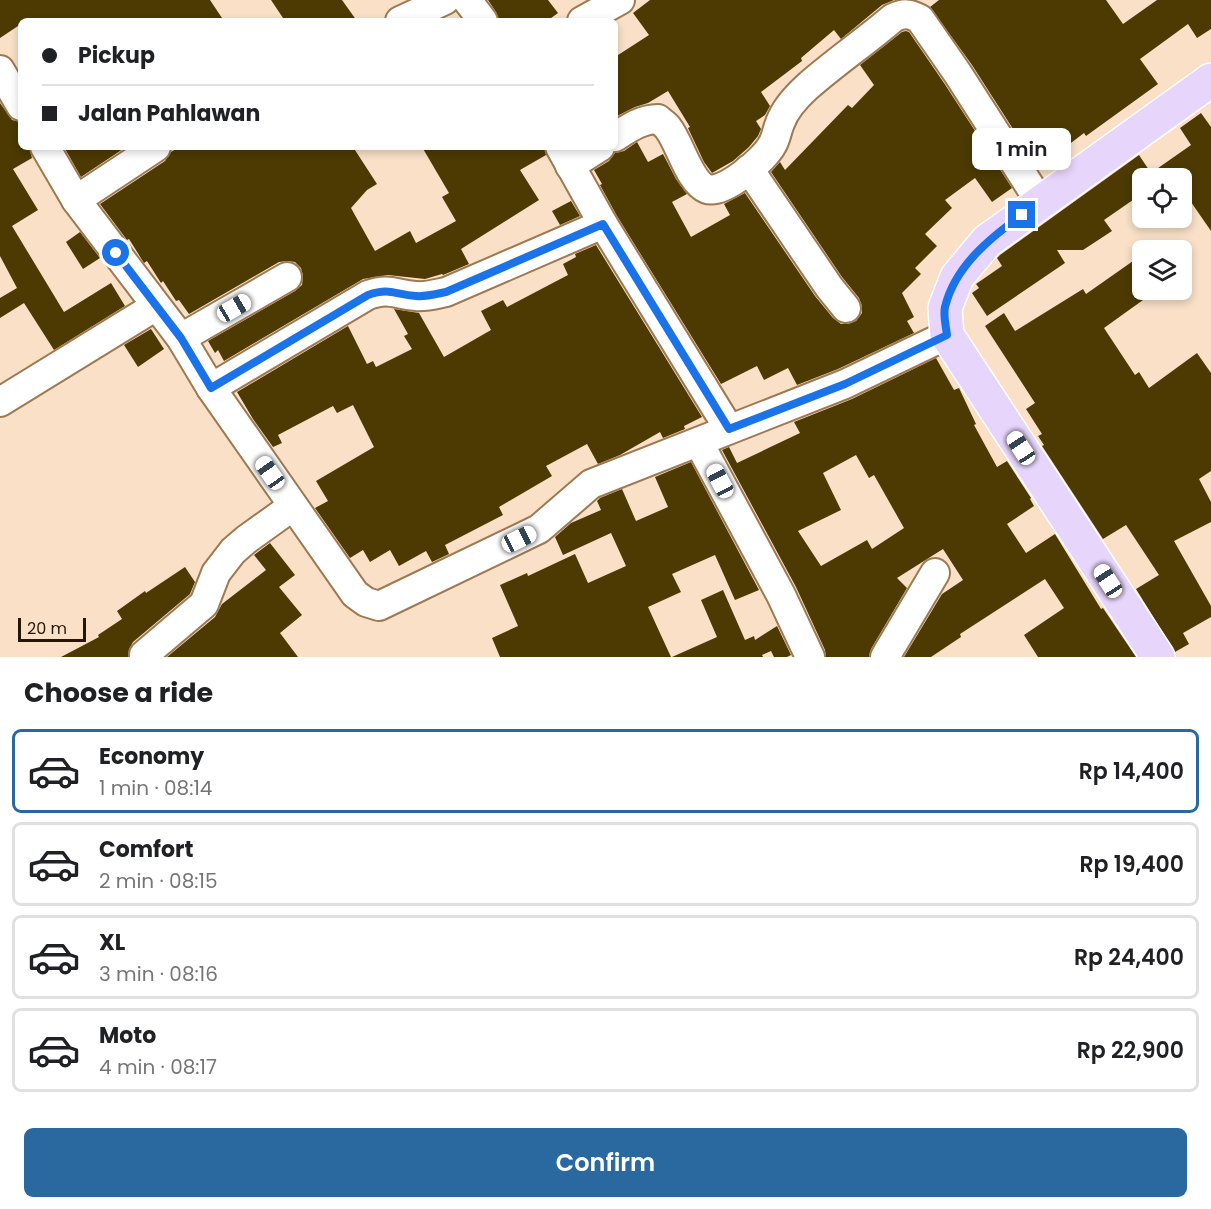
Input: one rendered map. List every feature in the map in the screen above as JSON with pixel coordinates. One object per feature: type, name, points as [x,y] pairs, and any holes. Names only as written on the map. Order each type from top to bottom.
[{"type":"main road","points":[[1158,657],[947,335],[945,308],[957,277],[987,241],[1211,80]]},
{"type":"street","points":[[406,18],[445,0]]},
{"type":"street","points":[[467,0],[481,18]]},
{"type":"street","points":[[587,18],[620,0]]},
{"type":"street","points":[[618,135],[649,119],[658,119],[668,128],[697,181],[705,188],[714,191],[732,182],[749,169],[773,145],[781,121],[790,104],[807,87],[893,18],[911,14],[920,20],[958,74],[1040,202]]},
{"type":"street","points":[[0,70],[18,101]]},
{"type":"street","points":[[47,150],[76,200],[181,338],[211,388],[355,594],[366,602],[379,606],[539,530],[591,484],[845,384],[947,335]]},
{"type":"street","points":[[76,200],[151,150]]},
{"type":"street","points":[[588,150],[565,156],[603,224],[729,429]]},
{"type":"street","points":[[749,169],[809,259],[846,308]]},
{"type":"street","points":[[211,388],[368,295],[381,291],[414,296],[446,292],[603,224]]},
{"type":"street","points":[[181,338],[287,277]]},
{"type":"street","points":[[0,402],[156,306]]},
{"type":"street","points":[[699,443],[781,595],[810,657]]},
{"type":"street","points":[[144,655],[204,604],[216,573],[233,551],[293,506]]},
{"type":"street","points":[[885,657],[935,573]]},
{"type":"building","points":[[0,0],[210,0],[222,18],[18,18],[18,26],[0,38]]},
{"type":"building","points":[[271,0],[342,0],[355,18],[283,18]]},
{"type":"building","points":[[488,0],[548,0],[558,13],[551,18],[498,18]]},
{"type":"building","points":[[650,0],[894,0],[882,5],[841,39],[834,30],[801,58],[802,61],[761,92],[770,106],[765,115],[756,121],[761,129],[758,136],[733,161],[712,173],[704,162],[688,128],[690,127],[668,91],[648,103],[618,116],[618,55],[649,35],[633,13]]},
{"type":"building","points":[[939,0],[1106,0],[1123,24],[1157,0],[1211,0],[1211,29],[1197,38],[1188,24],[1140,59],[1158,84],[1086,136],[1084,133],[1038,168],[972,65],[930,7]]},
{"type":"building","points":[[906,31],[909,32],[944,83],[1012,188],[992,202],[975,178],[945,200],[952,208],[925,234],[937,246],[915,268],[921,274],[902,293],[914,317],[907,321],[914,333],[838,369],[797,385],[788,368],[764,380],[757,366],[721,384],[617,216],[594,170],[609,161],[615,153],[624,151],[637,142],[648,162],[663,154],[687,194],[672,202],[691,237],[730,215],[724,204],[745,193],[815,296],[833,318],[841,324],[856,321],[862,313],[859,298],[842,277],[771,172],[780,162],[785,170],[848,105],[852,108],[874,85],[860,65]]},
{"type":"building","points":[[0,103],[12,120],[18,121],[18,150],[30,150],[32,158],[13,169],[38,210],[12,226],[64,312],[111,283],[125,306],[54,350],[24,303],[0,318],[0,298],[17,288],[0,256]]},
{"type":"building","points":[[1201,113],[1211,127],[1211,231],[1192,203],[1192,168],[1158,168],[1191,145],[1180,128]]},
{"type":"building","points":[[66,150],[122,150],[81,177]]},
{"type":"building","points":[[174,150],[355,150],[377,184],[367,190],[351,208],[375,251],[410,231],[416,243],[456,221],[442,197],[449,193],[424,150],[545,150],[546,155],[520,170],[539,200],[461,249],[469,264],[443,275],[425,279],[388,275],[363,279],[224,361],[218,350],[215,353],[208,341],[295,291],[302,285],[301,268],[295,262],[279,262],[189,314],[179,300],[176,301],[163,281],[161,283],[147,261],[144,263],[129,239],[127,240],[100,204],[165,161]]},
{"type":"building","points":[[1139,155],[1148,168],[1132,168],[1132,201],[1104,220],[1112,231],[1083,250],[1057,250],[1065,263],[987,316],[972,293],[979,288],[976,284],[1002,266],[997,258]]},
{"type":"building","points":[[571,201],[580,216],[560,225],[552,211]]},
{"type":"building","points":[[80,232],[100,258],[83,269],[66,242]]},
{"type":"building","points":[[596,245],[702,417],[684,426],[685,429],[663,438],[660,432],[620,455],[598,464],[587,444],[546,466],[552,476],[499,507],[503,515],[445,545],[449,554],[432,562],[426,551],[399,566],[390,550],[370,562],[363,550],[350,558],[315,508],[328,501],[316,481],[374,447],[353,405],[337,413],[333,406],[278,435],[282,443],[273,447],[237,392],[348,326],[367,364],[373,361],[376,367],[412,349],[404,336],[408,334],[394,309],[419,313],[444,357],[491,330],[481,311],[503,300],[507,307],[568,275],[563,264],[576,257],[575,254]]},
{"type":"building","points":[[1132,262],[1132,300],[1143,300],[1104,328],[1135,375],[1139,372],[1149,388],[1197,353],[1211,373],[1211,471],[1199,479],[1211,502],[1211,522],[1174,541],[1211,606],[1211,617],[1183,633],[1189,644],[1175,652],[1136,589],[1159,575],[1126,525],[1103,539],[1042,446],[1044,445],[1038,436],[1042,434],[1026,409],[1035,403],[985,326],[1004,313],[1015,331],[1083,289],[1086,294]]},
{"type":"building","points":[[151,329],[164,349],[138,367],[124,345]]},
{"type":"building","points":[[936,358],[954,390],[959,388],[976,424],[974,425],[997,467],[1007,461],[1031,498],[1034,506],[1007,524],[1026,553],[1055,534],[1101,609],[1103,608],[1136,657],[1038,657],[1024,635],[1064,608],[1045,579],[960,634],[961,637],[931,657],[904,657],[942,594],[963,580],[943,549],[897,578],[907,588],[871,649],[869,657],[826,657],[825,650],[796,587],[722,450],[729,447],[737,463],[800,433],[794,422],[852,399]],"holes":[[[856,455],[869,478],[874,475],[904,528],[872,549],[867,540],[821,566],[798,531],[841,510],[823,473]]]},
{"type":"building","points":[[691,462],[759,590],[735,600],[715,555],[672,574],[681,592],[648,607],[671,657],[500,657],[492,638],[518,626],[500,585],[527,573],[528,576],[575,554],[588,583],[626,566],[611,533],[563,555],[555,537],[571,523],[601,510],[597,501],[600,498],[622,489],[636,521],[668,507],[655,477]]},
{"type":"building","points":[[270,543],[295,575],[279,587],[302,615],[280,633],[298,657],[167,657],[215,617],[222,604],[266,570],[254,555]]},
{"type":"building","points":[[185,567],[195,582],[190,594],[133,642],[128,657],[61,657],[99,637],[98,635],[122,619],[117,611]]},
{"type":"building","points":[[723,590],[745,640],[754,636],[755,640],[777,626],[791,655],[774,657],[771,651],[762,655],[763,657],[672,657],[717,637],[701,600]]},
{"type":"route","points":[[116,253],[181,338],[211,388],[368,295],[381,291],[414,296],[446,292],[603,224],[729,429],[845,384],[947,335],[945,308],[957,277],[987,241],[1022,215]]}]
